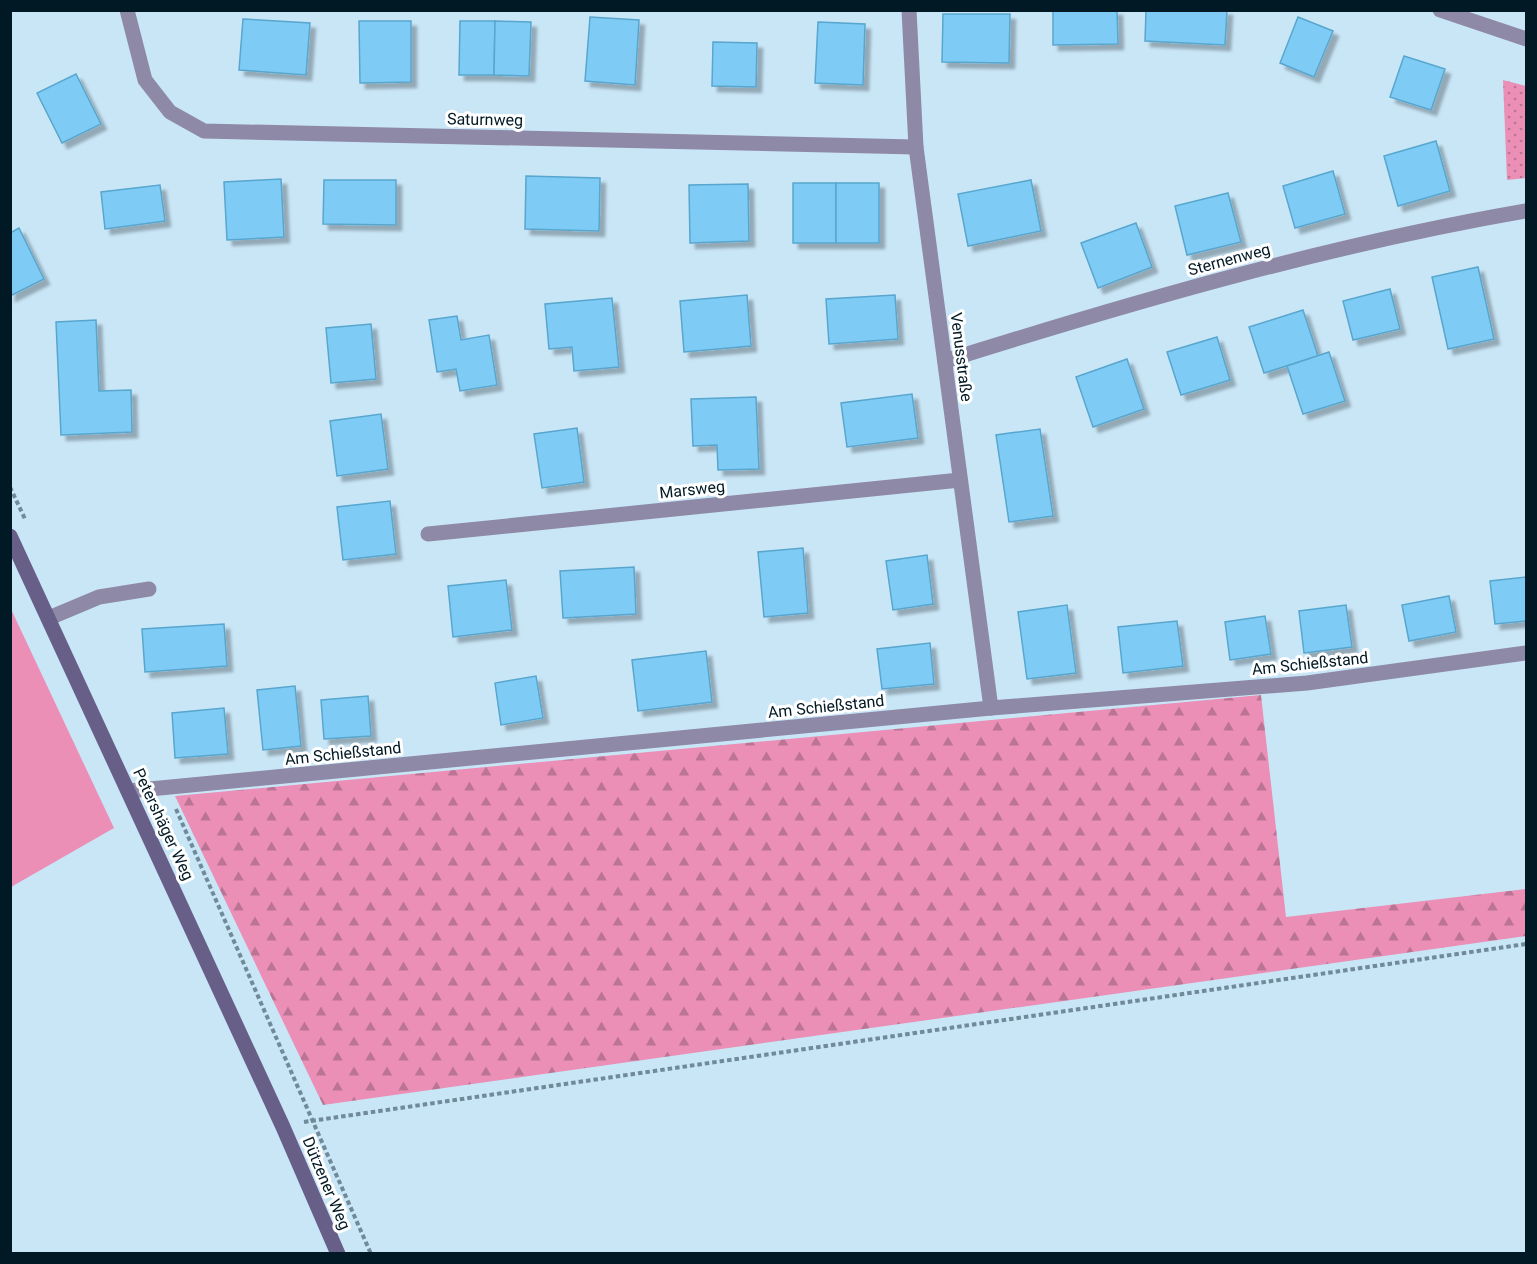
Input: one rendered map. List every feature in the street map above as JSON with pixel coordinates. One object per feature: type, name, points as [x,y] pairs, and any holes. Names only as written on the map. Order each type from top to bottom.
[{"type":"street","name":"Saturnweg","points":[[127,10],[145,80],[170,112],[204,131],[916,147]]},
{"type":"street","name":"Venusstraße","points":[[909,10],[916,147],[991,708]]},
{"type":"street","points":[[1440,10],[1527,39]]},
{"type":"street","name":"Sternenweg","points":[[945,361],[1244,272],[1468,221],[1527,211]]},
{"type":"street","name":"Marsweg","points":[[428,534],[960,480]]},
{"type":"street","name":"Petershäger Weg","points":[[10,536],[284,1127]]},
{"type":"street","points":[[49,618],[99,597],[149,589]]},
{"type":"street","name":"Am Schießstand","points":[[129,791],[991,708],[1307,683],[1527,653]]},
{"type":"street","name":"Dützener Weg","points":[[284,1127],[338,1254]]},
{"type":"path","points":[[161,789],[173,802],[371,1254]]},
{"type":"path","points":[[284,1127],[313,1120],[1527,944]]},
{"type":"green space","points":[[1503,80],[1526,86],[1526,178],[1507,180]]},
{"type":"green space","points":[[10,607],[114,828],[11,887],[10,887]]},
{"type":"green space","points":[[1261,695],[1286,917],[1526,889],[1526,936],[323,1105],[175,796]]},
{"type":"building","points":[[1053,10],[1117,10],[1118,44],[1053,45]]},
{"type":"building","points":[[1146,10],[1227,10],[1225,45],[1145,41]]},
{"type":"building","points":[[943,14],[1010,14],[1009,63],[942,62]]},
{"type":"building","points":[[590,17],[639,20],[635,85],[585,81]]},
{"type":"building","points":[[1298,17],[1333,31],[1314,77],[1280,63]]},
{"type":"building","points":[[243,19],[310,23],[306,75],[239,70]]},
{"type":"building","points":[[359,21],[411,21],[411,82],[360,83]]},
{"type":"building","points":[[460,21],[495,21],[494,75],[459,75]]},
{"type":"building","points":[[495,21],[531,22],[529,76],[494,75]]},
{"type":"building","points":[[818,22],[865,24],[863,85],[815,83]]},
{"type":"building","points":[[713,42],[757,43],[756,87],[712,86]]},
{"type":"building","points":[[1404,56],[1445,69],[1431,110],[1390,97]]},
{"type":"building","points":[[76,74],[101,124],[62,143],[37,93]]},
{"type":"building","points":[[1436,141],[1450,191],[1398,206],[1384,156]]},
{"type":"building","points":[[1333,171],[1345,214],[1295,228],[1283,186]]},
{"type":"building","points":[[526,176],[600,178],[599,231],[525,229]]},
{"type":"building","points":[[281,179],[284,237],[227,240],[224,182]]},
{"type":"building","points":[[324,180],[396,180],[396,225],[323,224]]},
{"type":"building","points":[[1031,180],[1041,231],[968,246],[958,194]]},
{"type":"building","points":[[793,183],[836,183],[836,243],[793,243]]},
{"type":"building","points":[[836,183],[879,183],[879,243],[836,243]]},
{"type":"building","points":[[748,184],[749,241],[690,243],[689,185]]},
{"type":"building","points":[[160,185],[165,221],[105,229],[101,192]]},
{"type":"building","points":[[1228,193],[1241,242],[1187,255],[1175,206]]},
{"type":"building","points":[[1136,223],[1152,267],[1098,288],[1081,243]]},
{"type":"building","points":[[19,228],[44,279],[10,296],[10,233]]},
{"type":"building","points":[[1478,267],[1494,339],[1448,349],[1432,277]]},
{"type":"building","points":[[1390,289],[1400,329],[1353,340],[1343,301]]},
{"type":"building","points":[[747,295],[751,346],[684,352],[680,301]]},
{"type":"building","points":[[895,295],[898,339],[829,344],[826,299]]},
{"type":"building","points":[[612,298],[619,367],[574,371],[572,347],[549,349],[545,304]]},
{"type":"building","points":[[1303,310],[1318,356],[1264,373],[1249,327]]},
{"type":"building","points":[[457,316],[461,340],[489,335],[497,385],[460,391],[456,369],[437,372],[429,320]]},
{"type":"building","points":[[96,320],[99,391],[131,390],[132,432],[61,435],[56,322]]},
{"type":"building","points":[[371,324],[376,379],[331,383],[326,328]]},
{"type":"building","points":[[1217,337],[1230,380],[1181,395],[1167,352]]},
{"type":"building","points":[[1329,352],[1345,401],[1303,414],[1287,366]]},
{"type":"building","points":[[1127,359],[1144,409],[1093,427],[1076,377]]},
{"type":"building","points":[[912,394],[918,438],[847,447],[841,403]]},
{"type":"building","points":[[756,397],[759,469],[718,470],[717,445],[693,446],[691,399]]},
{"type":"building","points":[[381,414],[388,469],[337,476],[330,421]]},
{"type":"building","points":[[577,428],[584,482],[542,488],[534,434]]},
{"type":"building","points":[[1040,429],[1053,516],[1009,522],[996,435]]},
{"type":"building","points":[[390,501],[396,554],[343,560],[337,507]]},
{"type":"building","points":[[803,548],[808,613],[764,617],[758,552]]},
{"type":"building","points":[[927,555],[933,604],[893,610],[886,561]]},
{"type":"building","points":[[634,567],[636,614],[563,618],[560,571]]},
{"type":"building","points":[[1526,577],[1526,621],[1495,624],[1490,581]]},
{"type":"building","points":[[506,580],[512,630],[453,637],[448,586]]},
{"type":"building","points":[[1449,596],[1456,632],[1409,641],[1402,605]]},
{"type":"building","points":[[1067,605],[1076,673],[1027,679],[1018,612]]},
{"type":"building","points":[[1346,605],[1352,647],[1304,653],[1299,611]]},
{"type":"building","points":[[1265,616],[1271,654],[1230,660],[1225,622]]},
{"type":"building","points":[[1177,621],[1183,666],[1123,673],[1118,627]]},
{"type":"building","points":[[224,624],[227,666],[145,672],[142,629]]},
{"type":"building","points":[[930,643],[934,684],[882,689],[877,649]]},
{"type":"building","points":[[706,651],[712,702],[638,711],[632,660]]},
{"type":"building","points":[[536,676],[543,718],[501,725],[495,683]]},
{"type":"building","points":[[295,686],[301,746],[263,750],[257,690]]},
{"type":"building","points":[[368,696],[371,736],[324,739],[321,700]]},
{"type":"building","points":[[224,708],[228,754],[175,758],[172,713]]}]
